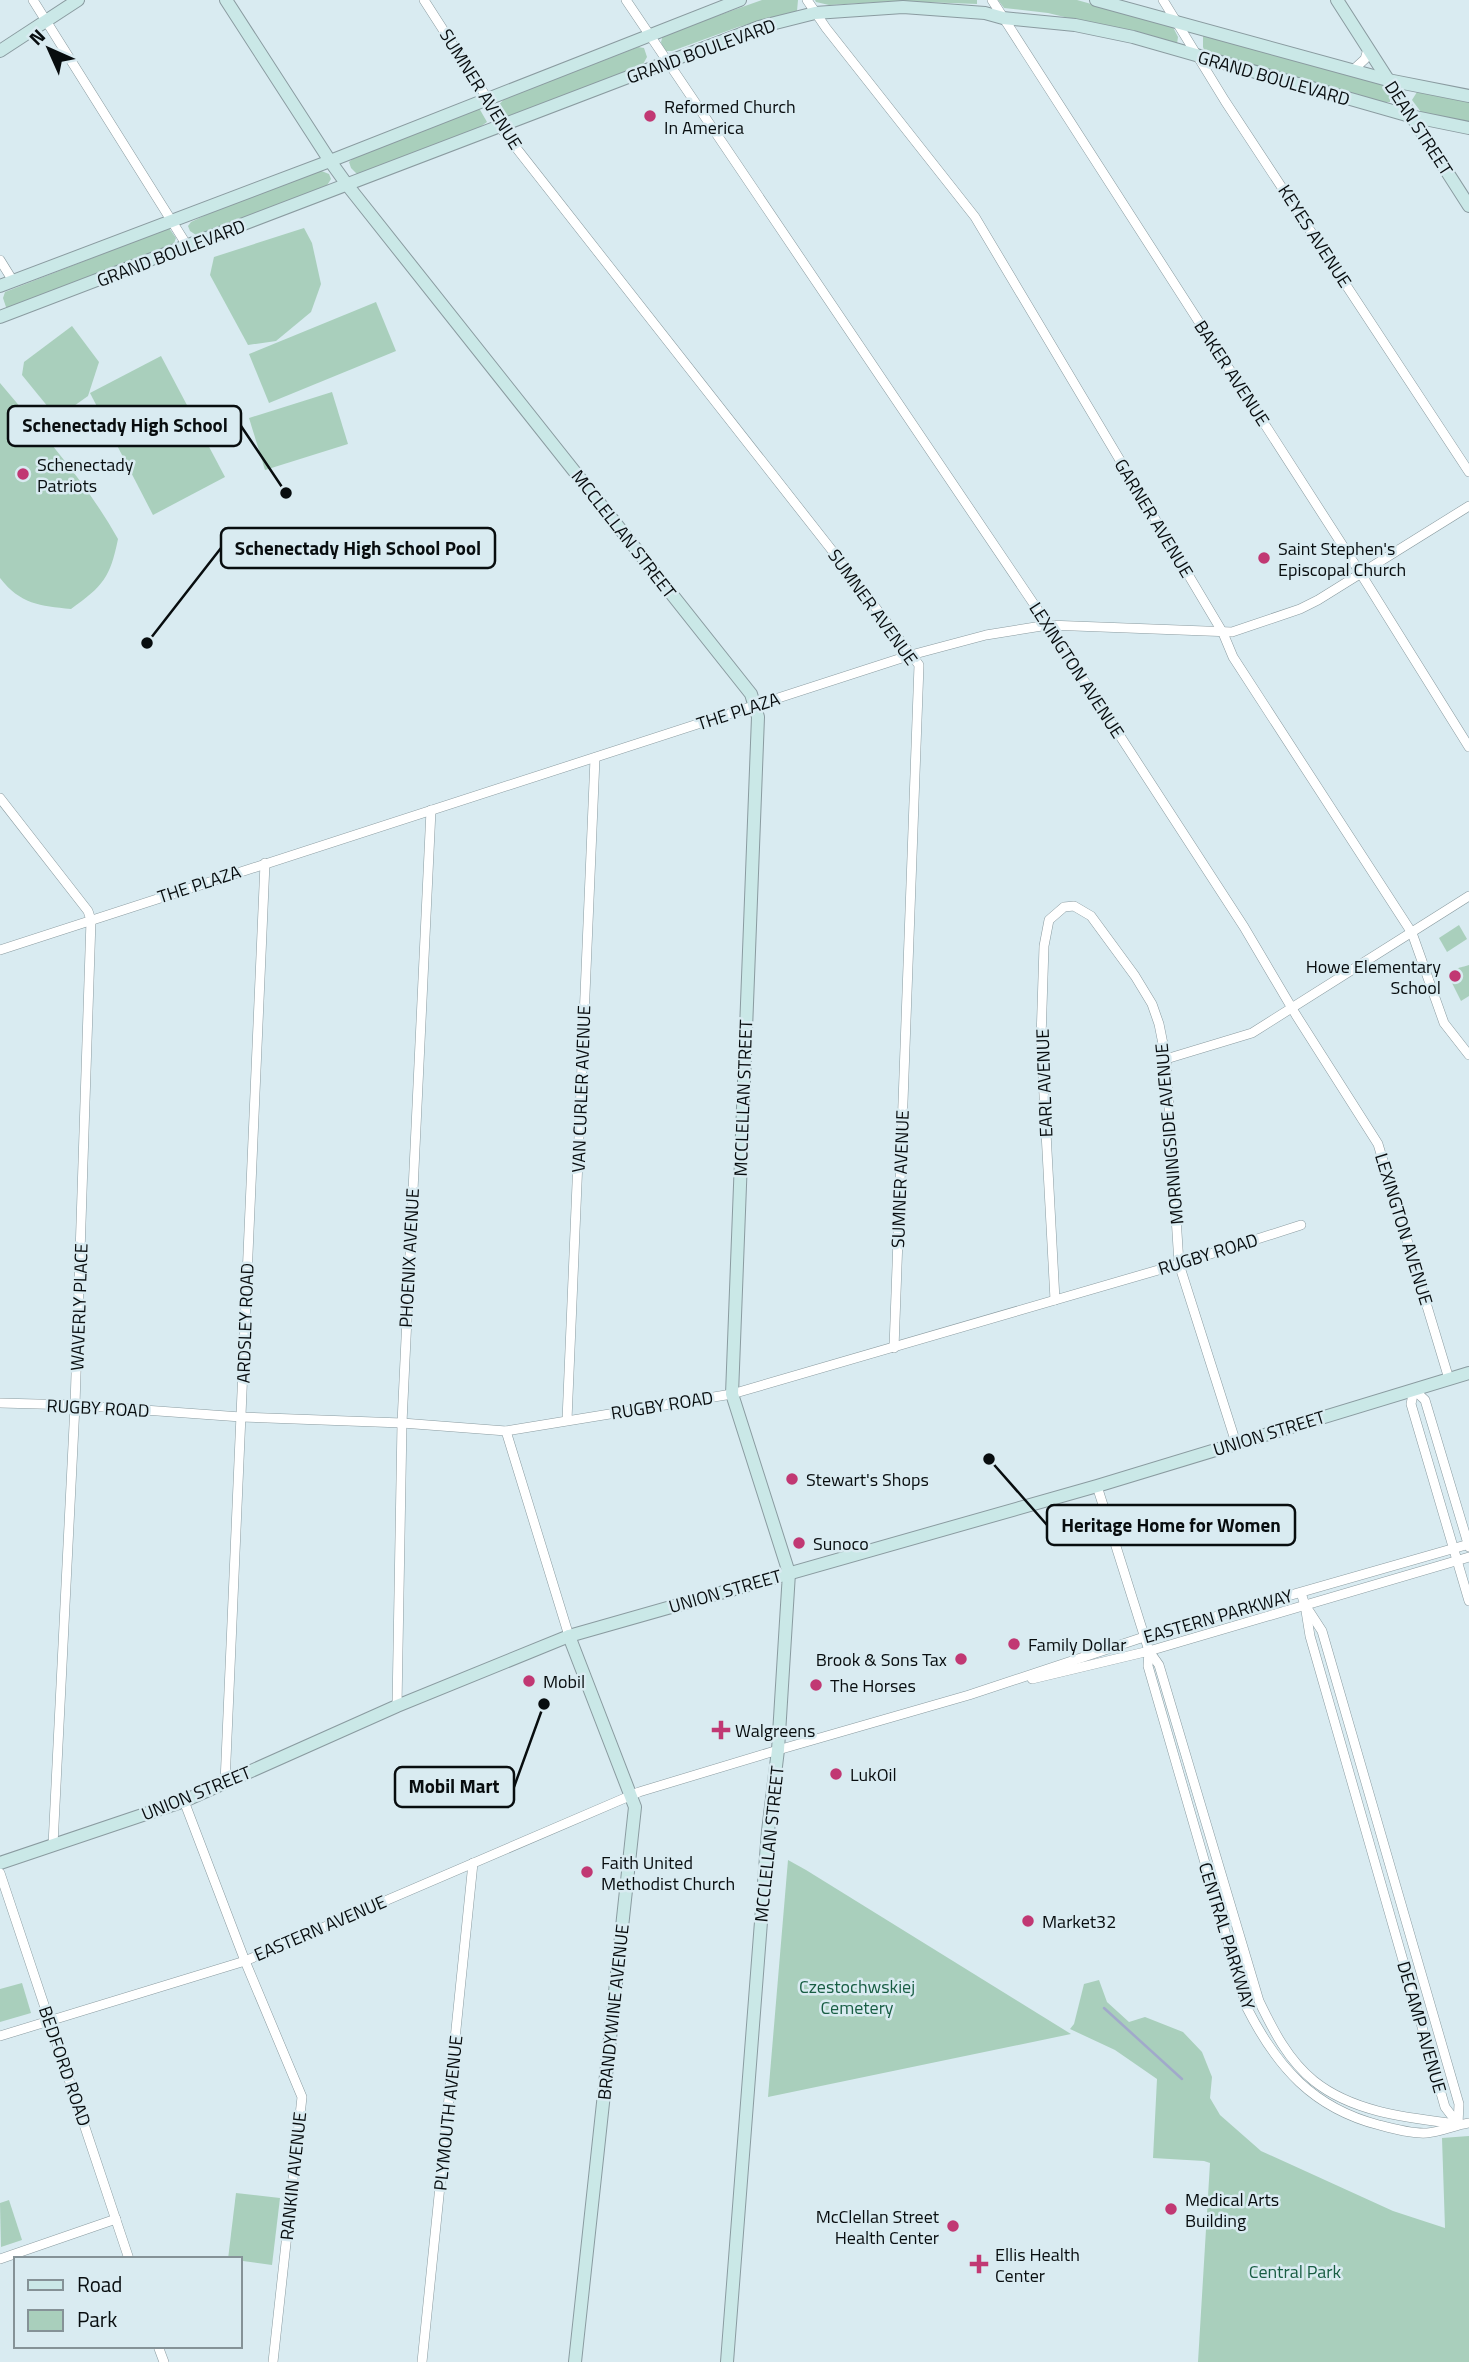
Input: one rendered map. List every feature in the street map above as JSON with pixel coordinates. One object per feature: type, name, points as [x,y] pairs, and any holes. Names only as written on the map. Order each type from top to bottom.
[{"type":"street","points":[[33,0],[188,247]]},
{"type":"street","points":[[0,51],[78,0]]},
{"type":"street","name":"MCCLELLAN STREET","points":[[226,0],[348,186],[751,694],[756,705],[758,717],[732,1394],[789,1573],[778,1750],[768,1831],[727,2362]]},
{"type":"street","name":"SUMNER AVENUE","points":[[424,0],[487,98],[499,126],[919,665],[894,1348]]},
{"type":"street","name":"LEXINGTON AVENUE","points":[[626,0],[1048,625],[1244,927],[1378,1144],[1449,1379]]},
{"type":"street","name":"GRAND BOULEVARD","points":[[0,286],[330,161],[740,0]]},
{"type":"street","name":"GARNER AVENUE","points":[[807,0],[975,218],[1223,633],[1240,668],[1412,933],[1444,1023],[1469,1055]]},
{"type":"street","name":"BAKER AVENUE","points":[[992,0],[1362,574],[1469,747]]},
{"type":"street","name":"GRAND BOULEVARD","points":[[1096,0],[1132,4],[1178,23],[1388,79],[1469,96]]},
{"type":"street","name":"KEYES AVENUE","points":[[1163,0],[1469,472]]},
{"type":"street","name":"DEAN STREET","points":[[1337,0],[1469,206]]},
{"type":"street","name":"GRAND BOULEVARD","points":[[1,314],[188,247],[759,27],[816,13],[903,7],[985,13],[1003,18],[1075,25],[1133,37],[1410,116],[1469,128]]},
{"type":"street","points":[[1353,70],[1365,59],[1368,49]]},
{"type":"street","points":[[0,260],[13,281]]},
{"type":"street","name":"THE PLAZA","points":[[0,950],[911,655],[986,635],[1048,625],[1235,632],[1300,609],[1362,574],[1469,506]]},
{"type":"street","name":"VAN CURLER AVENUE","points":[[568,1420],[594,758]]},
{"type":"street","points":[[0,798],[88,911],[91,919]]},
{"type":"street","name":"PHOENIX AVENUE","points":[[397,1706],[402,1423],[431,810]]},
{"type":"street","name":"ARDSLEY ROAD","points":[[225,1783],[265,863]]},
{"type":"street","points":[[1166,1059],[1252,1033],[1469,896]]},
{"type":"street","name":"EARL AVENUE","points":[[1055,1300],[1041,1039],[1044,946],[1049,920],[1064,907],[1083,909],[1093,919]]},
{"type":"street","name":"WAVERLY PLACE","points":[[53,1845],[75,1405],[91,919]]},
{"type":"street","name":"MORNINGSIDE AVENUE","points":[[1093,919],[1135,976],[1152,1004],[1159,1024],[1166,1059],[1179,1264],[1237,1443]]},
{"type":"street","name":"RUGBY ROAD","points":[[0,1403],[402,1423],[506,1431],[732,1394],[1179,1264],[1301,1225]]},
{"type":"street","name":"UNION STREET","points":[[0,1863],[184,1801],[397,1706],[569,1636],[1097,1486],[1469,1373]]},
{"type":"street","points":[[1469,1545],[1425,1400],[1414,1390],[1410,1404],[1469,1601]]},
{"type":"street","name":"BRANDYWINE AVENUE","points":[[506,1431],[569,1636],[635,1807],[575,2362]]},
{"type":"street","name":"CENTRAL PARKWAY","points":[[1097,1486],[1144,1637],[1149,1651],[1159,1665],[1259,2001],[1274,2032],[1289,2055],[1314,2081],[1340,2097],[1388,2113],[1458,2124]]},
{"type":"street","name":"EASTERN PARKWAY","points":[[631,1796],[969,1695],[1144,1637],[1454,1547],[1469,1545]]},
{"type":"street","name":"EASTERN PARKWAY","points":[[969,1695],[1149,1651],[1469,1557]]},
{"type":"street","name":"DECAMP AVENUE","points":[[1301,1593],[1310,1636],[1445,2107],[1458,2124]]},
{"type":"street","name":"CENTRAL PARKWAY","points":[[1149,1651],[1148,1667],[1244,1996],[1263,2039],[1284,2068],[1311,2092],[1330,2107],[1359,2120],[1392,2129],[1427,2133],[1469,2123]]},
{"type":"street","name":"EASTERN AVENUE","points":[[0,2036],[245,1961],[631,1796]]},
{"type":"street","name":"RANKIN AVENUE","points":[[184,1801],[245,1961],[302,2097],[273,2362]]},
{"type":"street","name":"PLYMOUTH AVENUE","points":[[422,2362],[473,1863]]},
{"type":"street","name":"BEDFORD ROAD","points":[[0,1873],[128,2257]]},
{"type":"street","points":[[0,2259],[116,2218]]},
{"type":"green space","points":[[762,0],[798,0],[797,11],[738,27],[672,51],[664,51],[661,42],[663,35]]},
{"type":"green space","points":[[815,0],[977,0],[977,4],[897,1],[829,5]]},
{"type":"green space","points":[[998,0],[1077,0],[1173,27],[1178,37],[1177,44],[1048,13],[1004,8]]},
{"type":"green space","points":[[1203,36],[1384,83],[1390,94],[1390,102],[1381,102],[1206,55]]},
{"type":"green space","points":[[638,47],[644,48],[647,57],[642,66],[508,116],[502,113],[498,106],[504,99]]},
{"type":"green space","points":[[1417,92],[1469,100],[1469,122],[1421,112],[1412,100]]},
{"type":"green space","points":[[479,108],[487,122],[480,127],[357,174],[351,168],[349,162],[357,155]]},
{"type":"green space","points":[[319,170],[329,174],[331,179],[326,187],[204,234],[196,235],[190,231],[188,226],[191,222]]},
{"type":"green space","points":[[169,228],[176,238],[173,246],[6,307],[3,298],[5,292]]},
{"type":"green space","points":[[304,228],[312,243],[321,284],[311,312],[276,341],[248,345],[210,275],[214,257]]},
{"type":"green space","points":[[376,302],[396,351],[269,403],[249,354]]},
{"type":"green space","points":[[72,326],[99,362],[88,396],[57,418],[22,375],[24,362]]},
{"type":"green space","points":[[161,356],[225,477],[153,515],[90,393]]},
{"type":"green space","points":[[0,383],[78,478],[118,539],[104,580],[71,609],[31,602],[15,593],[0,578]]},
{"type":"green space","points":[[332,392],[348,444],[265,470],[249,418]]},
{"type":"green space","points":[[1459,925],[1467,939],[1447,952],[1439,938]]},
{"type":"green space","points":[[1469,965],[1469,996],[1461,1001],[1450,979],[1455,970]]},
{"type":"green space","name":"Czestochwskiej Cemetery","points":[[788,1860],[806,1870],[1071,2034],[768,2097]]},
{"type":"green space","name":"Central Park","points":[[1099,1980],[1107,2002],[1129,2022],[1145,2017],[1183,2032],[1202,2052],[1212,2077],[1210,2098],[1220,2115],[1261,2151],[1393,2211],[1445,2228],[1442,2138],[1469,2136],[1469,2362],[1198,2362],[1210,2163],[1153,2158],[1157,2079],[1115,2050],[1070,2029],[1074,2024],[1084,1984]]},
{"type":"green space","points":[[22,1983],[31,2013],[0,2022],[0,1989]]},
{"type":"green space","points":[[236,2193],[280,2198],[272,2265],[242,2261],[242,2257],[228,2257]]},
{"type":"green space","points":[[9,2200],[22,2240],[1,2247],[0,2203]]},
{"type":"waterway","points":[[1104,2008],[1182,2079]]},
{"type":"place","name":"Reformed Church In America","points":[[650,116]]},
{"type":"place","name":"Schenectady Patriots","points":[[23,474]]},
{"type":"place","name":"Schenectady High School","points":[[286,493]]},
{"type":"place","name":"Saint Stephen's Episcopal Church","points":[[1264,558]]},
{"type":"place","name":"Schenectady High School Pool","points":[[147,643]]},
{"type":"place","name":"Howe Elementary School","points":[[1455,976]]},
{"type":"place","name":"Heritage Home for Women","points":[[989,1459]]},
{"type":"place","name":"Stewart's Shops","points":[[792,1479]]},
{"type":"place","name":"Sunoco","points":[[799,1543]]},
{"type":"place","name":"Family Dollar","points":[[1014,1644]]},
{"type":"place","name":"Brook & Sons Tax","points":[[961,1659]]},
{"type":"place","name":"Mobil","points":[[529,1681]]},
{"type":"place","name":"The Horses","points":[[816,1685]]},
{"type":"place","name":"Mobil Mart","points":[[544,1704]]},
{"type":"place","name":"Walgreens","points":[[721,1730]]},
{"type":"place","name":"LukOil","points":[[836,1774]]},
{"type":"place","name":"Faith United Methodist Church","points":[[587,1872]]},
{"type":"place","name":"Market32","points":[[1028,1921]]},
{"type":"place","name":"Medical Arts Building","points":[[1171,2209]]},
{"type":"place","name":"McClellan Street Health Center","points":[[953,2226]]},
{"type":"place","name":"Ellis Health Center","points":[[979,2264]]}]
